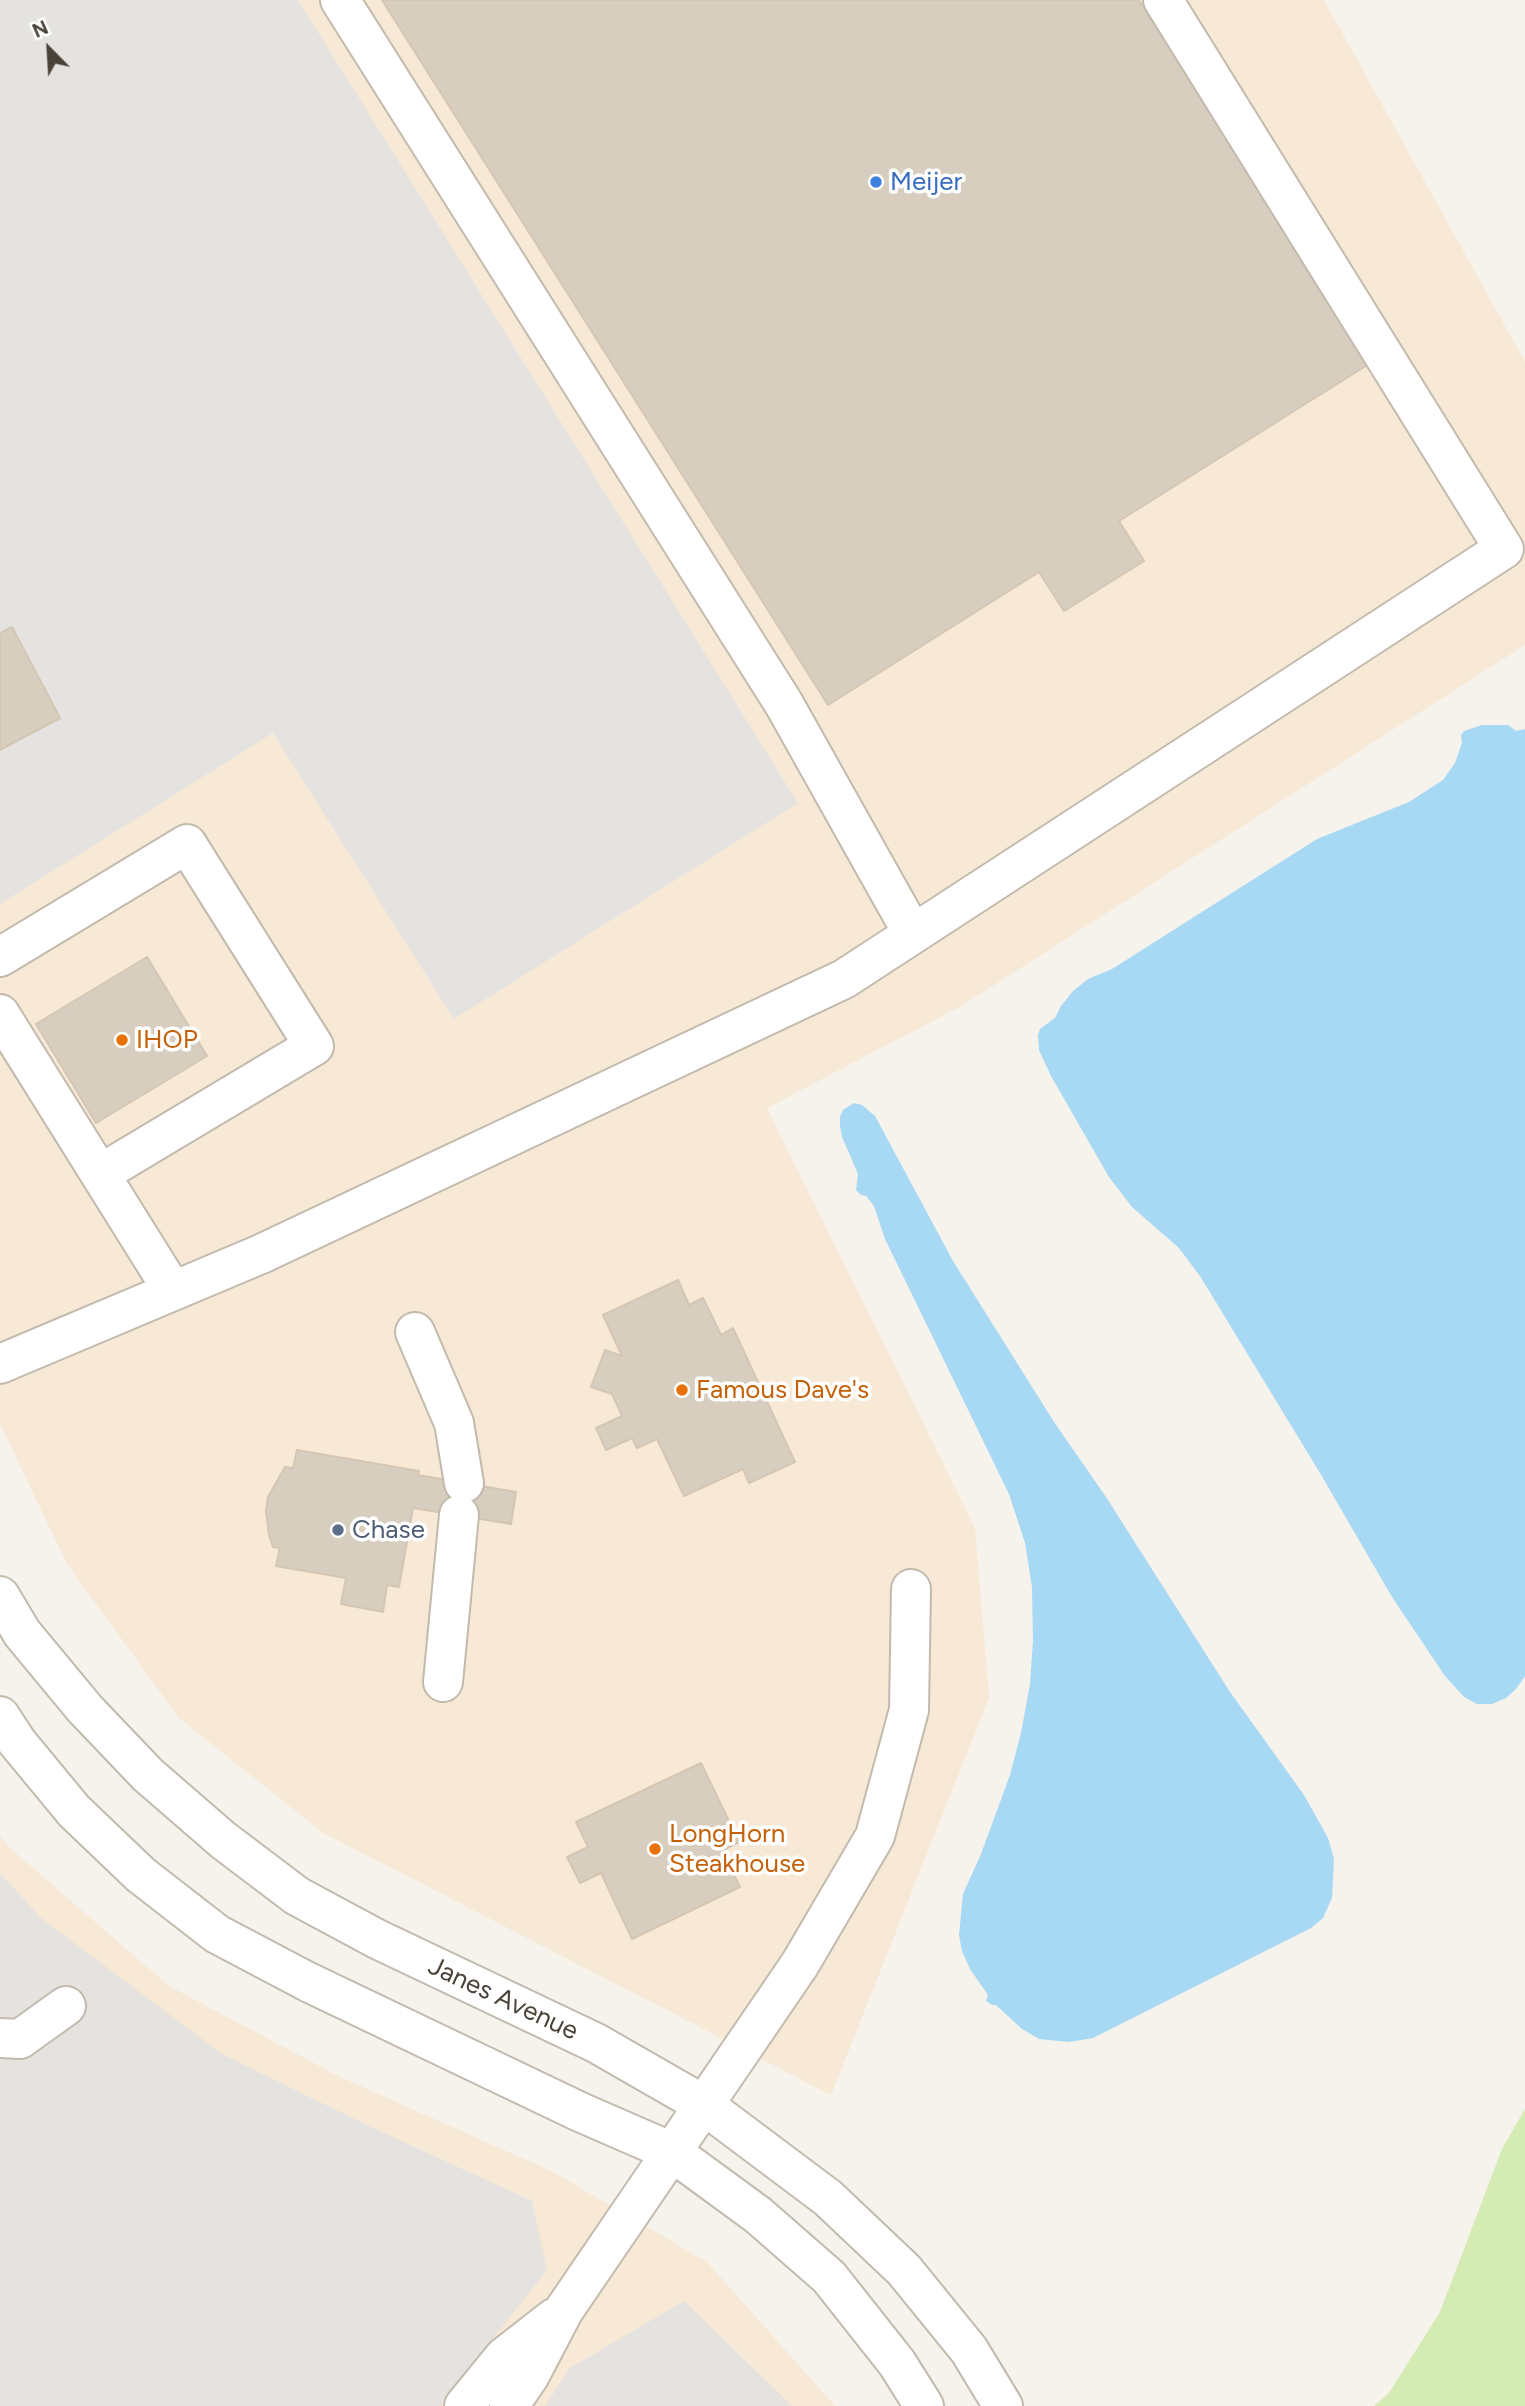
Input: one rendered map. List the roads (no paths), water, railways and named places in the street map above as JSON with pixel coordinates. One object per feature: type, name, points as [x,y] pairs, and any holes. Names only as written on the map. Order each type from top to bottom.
[{"type":"street","points":[[340,0],[785,704],[914,934]]},
{"type":"street","points":[[0,1364],[261,1255],[844,979],[1504,549],[1163,0]]},
{"type":"street","points":[[0,957],[187,844],[314,1046],[100,1174]]},
{"type":"street","points":[[0,1014],[173,1291]]},
{"type":"street","points":[[415,1332],[454,1423],[462,1499],[443,1682]]},
{"type":"street","points":[[509,2406],[530,2375],[564,2310],[800,1964],[875,1836],[909,1710],[911,1589]]},
{"type":"street","name":"Janes Avenue","points":[[0,1596],[22,1633],[85,1709],[148,1775],[223,1840],[297,1896],[377,1939],[596,2043],[704,2105],[828,2198],[904,2270],[969,2350],[1003,2406]]},
{"type":"street","points":[[0,1716],[17,1742],[74,1811],[141,1875],[217,1934],[320,1988],[580,2112],[671,2152],[758,2215],[829,2277],[897,2363],[924,2406]]},
{"type":"street","points":[[0,2038],[20,2039],[66,2006]]},
{"type":"street","points":[[464,2406],[504,2357],[564,2310]]},
{"type":"water","points":[[1482,725],[1508,725],[1516,731],[1525,729],[1525,1676],[1506,1698],[1492,1704],[1477,1704],[1464,1697],[1445,1676],[1392,1597],[1200,1276],[1178,1247],[1132,1207],[1109,1177],[1051,1076],[1039,1050],[1038,1035],[1040,1029],[1055,1018],[1073,991],[1088,979],[1112,969],[1317,839],[1409,802],[1443,780],[1455,763],[1462,743],[1461,735],[1464,731]]},
{"type":"water","points":[[854,1103],[862,1105],[875,1116],[953,1261],[1230,1692],[1304,1795],[1328,1838],[1334,1859],[1332,1898],[1323,1918],[1311,1928],[1093,2038],[1069,2042],[1039,2039],[1022,2029],[996,2005],[986,2001],[988,1995],[970,1969],[962,1951],[959,1935],[963,1894],[1010,1775],[1021,1733],[1030,1684],[1033,1641],[1032,1587],[1025,1543],[1009,1494],[885,1239],[874,1206],[866,1196],[856,1190],[858,1174],[840,1126],[843,1110]]},
{"type":"place","name":"Meijer","points":[[876,182]]},
{"type":"place","name":"IHOP","points":[[122,1040]]},
{"type":"place","name":"Famous Dave's","points":[[682,1390]]},
{"type":"place","name":"Chase","points":[[338,1530]]},
{"type":"place","name":"LongHorn Steakhouse","points":[[655,1849]]}]
